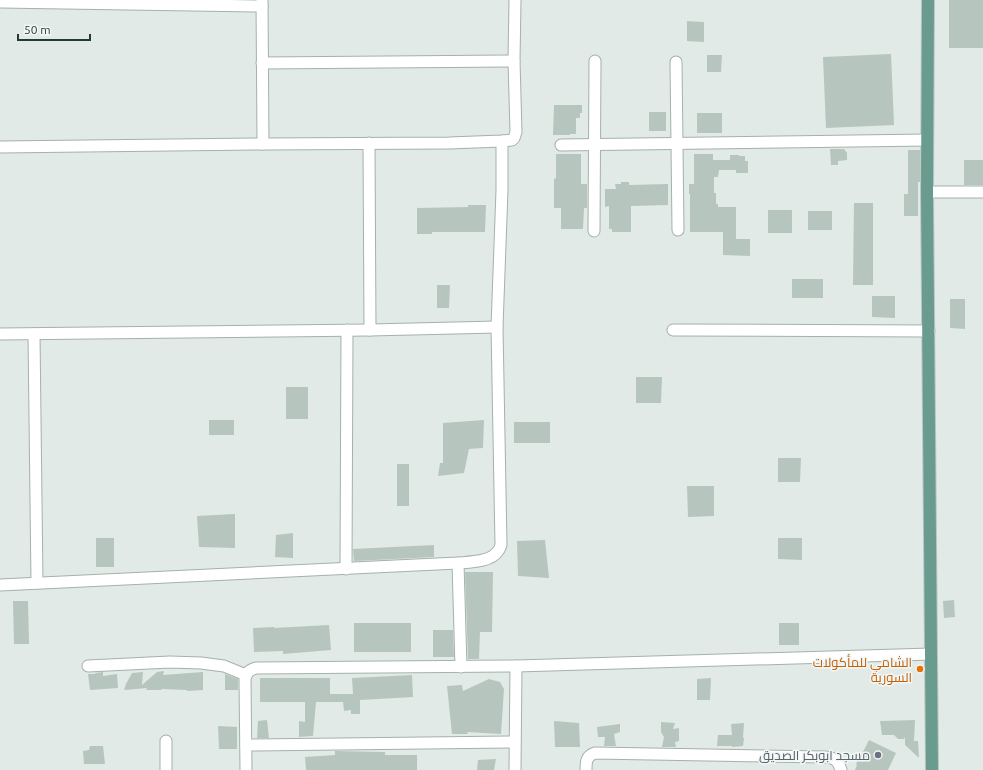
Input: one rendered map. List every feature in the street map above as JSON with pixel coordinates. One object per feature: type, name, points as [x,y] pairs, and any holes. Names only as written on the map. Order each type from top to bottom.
[{"type":"main road","points":[[928,0],[927,192],[932,770]]},
{"type":"street","points":[[0,147],[449,143],[502,142],[512,140],[515,135],[514,0]]},
{"type":"street","points":[[0,1],[262,3],[262,144]]},
{"type":"street","points":[[262,63],[514,60]]},
{"type":"street","points":[[594,231],[595,61]]},
{"type":"street","points":[[676,62],[678,230]]},
{"type":"street","points":[[561,145],[927,140]]},
{"type":"street","points":[[0,585],[458,563],[488,559],[494,556],[501,545],[497,327],[502,190],[502,142]]},
{"type":"street","points":[[369,143],[370,330]]},
{"type":"street","points":[[927,192],[983,192]]},
{"type":"street","points":[[0,334],[370,330],[497,327]]},
{"type":"street","points":[[346,569],[347,330]]},
{"type":"street","points":[[673,330],[929,331]]},
{"type":"street","points":[[34,334],[37,583]]},
{"type":"street","points":[[458,563],[461,667]]},
{"type":"street","points":[[246,770],[245,679],[248,672],[256,668],[516,666],[931,654]]},
{"type":"street","points":[[88,666],[170,662],[201,663],[224,666],[246,675]]},
{"type":"street","points":[[515,770],[516,666]]},
{"type":"street","points":[[166,741],[166,770]]},
{"type":"street","points":[[246,745],[515,742]]},
{"type":"street","points":[[586,770],[587,759],[595,753],[825,757],[835,759],[841,770]]},
{"type":"building","points":[[949,0],[983,0],[983,48],[949,48]]},
{"type":"building","points":[[687,21],[704,22],[704,42],[687,41]]},
{"type":"building","points":[[891,54],[894,125],[826,128],[823,57]]},
{"type":"building","points":[[707,55],[722,55],[721,72],[707,72]]},
{"type":"building","points":[[554,105],[582,105],[582,113],[580,113],[580,118],[576,118],[576,134],[553,135]]},
{"type":"building","points":[[649,112],[666,112],[666,131],[649,131]]},
{"type":"building","points":[[697,113],[722,113],[722,133],[697,133]]},
{"type":"building","points":[[830,149],[844,149],[847,153],[847,160],[838,161],[838,165],[831,165]]},
{"type":"building","points":[[908,150],[920,150],[918,216],[904,216],[904,194],[908,194]]},
{"type":"building","points":[[556,154],[581,154],[581,184],[587,184],[587,208],[584,208],[583,229],[561,229],[561,208],[554,208]]},
{"type":"building","points":[[694,154],[713,154],[713,160],[730,160],[730,155],[739,155],[745,156],[745,161],[748,161],[748,173],[736,173],[736,170],[719,170],[718,177],[714,177],[714,193],[716,193],[716,204],[718,204],[718,207],[736,207],[736,239],[750,239],[750,256],[723,255],[723,232],[690,232],[689,184],[694,184]]},
{"type":"building","points":[[964,160],[983,160],[983,185],[964,185]]},
{"type":"building","points":[[621,182],[629,182],[629,185],[668,184],[668,205],[631,206],[631,232],[612,232],[612,229],[609,229],[609,206],[605,207],[605,189],[616,189],[615,184],[621,184]]},
{"type":"building","points":[[854,203],[873,203],[873,285],[853,285]]},
{"type":"building","points":[[468,205],[486,205],[485,232],[432,232],[432,234],[417,234],[417,208],[468,207]]},
{"type":"building","points":[[768,210],[792,210],[792,233],[768,233]]},
{"type":"building","points":[[808,211],[832,211],[832,230],[808,230]]},
{"type":"building","points":[[792,279],[823,279],[823,298],[792,298]]},
{"type":"building","points":[[437,285],[450,285],[449,308],[437,308]]},
{"type":"building","points":[[872,296],[895,296],[895,318],[872,317]]},
{"type":"building","points":[[950,299],[965,299],[965,329],[950,328]]},
{"type":"building","points":[[636,377],[662,377],[661,403],[636,403]]},
{"type":"building","points":[[286,387],[308,387],[308,419],[286,419]]},
{"type":"building","points":[[209,420],[234,420],[234,435],[209,435]]},
{"type":"building","points":[[484,420],[483,448],[469,449],[464,473],[438,476],[440,463],[443,463],[443,423]]},
{"type":"building","points":[[514,422],[550,422],[550,443],[514,443]]},
{"type":"building","points":[[778,458],[801,458],[800,482],[778,482]]},
{"type":"building","points":[[397,464],[409,464],[409,506],[397,506]]},
{"type":"building","points":[[687,486],[714,486],[714,516],[688,517]]},
{"type":"building","points":[[235,514],[235,548],[199,547],[197,516]]},
{"type":"building","points":[[293,533],[293,558],[275,557],[276,535]]},
{"type":"building","points":[[96,538],[114,538],[114,567],[96,567]]},
{"type":"building","points":[[778,538],[802,538],[802,560],[778,559]]},
{"type":"building","points":[[545,540],[549,578],[518,576],[517,541]]},
{"type":"building","points":[[434,545],[434,557],[354,561],[353,549]]},
{"type":"building","points":[[465,572],[493,572],[492,632],[480,632],[479,659],[468,659]]},
{"type":"building","points":[[954,600],[955,617],[944,618],[943,601]]},
{"type":"building","points":[[13,601],[28,601],[29,644],[14,644]]},
{"type":"building","points":[[354,623],[411,623],[411,652],[354,652]]},
{"type":"building","points":[[779,623],[799,623],[799,645],[779,645]]},
{"type":"building","points":[[329,625],[331,650],[283,654],[283,651],[254,652],[253,628]]},
{"type":"building","points":[[433,630],[453,630],[454,657],[433,657]]},
{"type":"building","points":[[164,671],[163,675],[203,672],[203,690],[146,690],[147,688],[124,690],[132,673],[143,672],[142,685],[157,672]]},
{"type":"building","points":[[103,672],[103,676],[117,674],[118,688],[90,690],[88,674]]},
{"type":"building","points":[[225,674],[238,679],[238,690],[225,690]]},
{"type":"building","points":[[412,675],[413,697],[360,700],[360,714],[351,714],[351,710],[344,711],[343,702],[316,702],[313,736],[299,737],[299,721],[305,722],[305,702],[260,702],[260,678],[330,678],[330,694],[353,694],[352,678]]},
{"type":"building","points":[[711,678],[710,700],[697,700],[697,679]]},
{"type":"building","points":[[489,679],[500,682],[504,689],[501,734],[467,732],[468,734],[452,734],[447,686],[462,685],[463,691]]},
{"type":"building","points":[[267,720],[269,738],[257,738],[258,721]]},
{"type":"building","points":[[915,720],[914,741],[918,741],[919,758],[905,745],[905,737],[904,739],[898,739],[894,735],[882,735],[880,721]]},
{"type":"building","points":[[554,721],[579,723],[580,747],[555,747]]},
{"type":"building","points":[[661,722],[675,723],[673,729],[679,728],[679,741],[675,742],[676,747],[662,747],[664,737],[661,732]]},
{"type":"building","points":[[744,723],[743,746],[717,746],[718,735],[732,735],[731,724]]},
{"type":"building","points":[[620,724],[620,732],[614,734],[616,746],[604,746],[605,737],[598,737],[597,727]]},
{"type":"building","points":[[218,726],[237,727],[237,749],[219,749]]},
{"type":"building","name":"مسجد ابوبكر الصديق","points":[[869,740],[896,753],[888,770],[855,770],[860,755],[861,756]]},
{"type":"building","points":[[90,746],[103,746],[105,764],[84,764],[83,751],[89,750]]},
{"type":"building","points":[[335,751],[385,752],[385,755],[417,755],[417,770],[306,770],[305,757],[335,755]]},
{"type":"building","points":[[496,759],[494,770],[477,770],[478,760]]},
{"type":"place","name":"الشامي للمأكولات السورية","points":[[920,669]]},
{"type":"place","name":"مسجد ابوبكر الصديق","points":[[878,755]]}]
